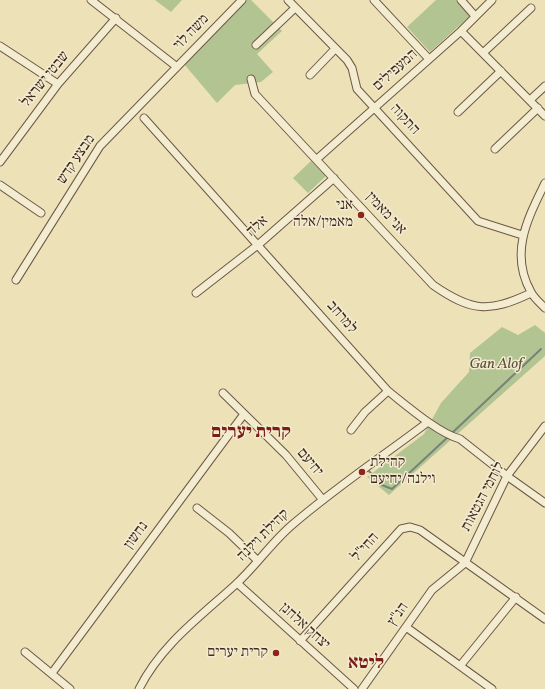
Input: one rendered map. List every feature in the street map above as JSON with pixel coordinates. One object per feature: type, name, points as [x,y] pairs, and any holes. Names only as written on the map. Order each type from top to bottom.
[{"type":"street","points":[[91,0],[177,67]]},
{"type":"street","name":"משה לוי","points":[[177,67],[242,0]]},
{"type":"street","name":"התקוה","points":[[288,0],[352,68],[357,89],[478,221],[522,235]]},
{"type":"street","points":[[374,0],[429,59]]},
{"type":"street","points":[[461,0],[475,16]]},
{"type":"street","name":"המעפילים","points":[[317,160],[461,30],[492,0]]},
{"type":"street","points":[[256,45],[295,8]]},
{"type":"street","points":[[483,52],[531,8]]},
{"type":"street","name":"שבטי ישראל","points":[[0,162],[58,84],[116,18]]},
{"type":"street","points":[[461,30],[545,116]]},
{"type":"street","points":[[0,46],[58,84]]},
{"type":"street","points":[[310,75],[335,49]]},
{"type":"street","name":"מבצע קדש","points":[[16,280],[100,146],[177,67]]},
{"type":"street","points":[[458,112],[500,70]]},
{"type":"street","name":"אני מאמין","points":[[251,79],[255,94],[433,285],[453,299],[469,305],[497,307],[531,293]]},
{"type":"street","points":[[530,100],[545,86]]},
{"type":"street","points":[[495,149],[538,108]]},
{"type":"street","name":"למרחב","points":[[144,118],[259,244],[388,391],[428,422],[460,439],[507,476],[545,503]]},
{"type":"street","name":"אלה","points":[[196,294],[259,244],[334,178]]},
{"type":"street","points":[[545,183],[522,235],[521,263],[524,276],[531,293],[545,308]]},
{"type":"street","points":[[0,185],[41,213]]},
{"type":"street","points":[[351,430],[365,412],[388,391]]},
{"type":"street","name":"יחיעם","points":[[223,393],[286,455],[323,500]]},
{"type":"street","name":"נחשון","points":[[52,673],[244,414]]},
{"type":"street","name":"קהילת וילנה","points":[[139,689],[148,671],[170,644],[237,583],[257,560],[291,526],[323,500],[428,422]]},
{"type":"street","name":"לוחמי הגטאות","points":[[465,563],[507,476],[545,426]]},
{"type":"street","points":[[197,508],[229,533],[257,560]]},
{"type":"street","name":"החי\"ל","points":[[300,641],[401,529],[410,527],[420,530],[465,563]]},
{"type":"street","points":[[465,563],[516,597],[545,619]]},
{"type":"street","name":"הנ\"ץ","points":[[362,689],[432,590],[465,563]]},
{"type":"street","name":"יצחק אלחנן","points":[[237,583],[354,689]]},
{"type":"street","points":[[460,666],[516,597]]},
{"type":"street","points":[[406,627],[492,689]]},
{"type":"street","points":[[25,652],[70,689]]},
{"type":"green space","points":[[155,0],[182,0],[171,12]]},
{"type":"green space","points":[[246,0],[251,0],[282,31],[257,54],[273,72],[261,82],[235,85],[217,103],[184,64]]},
{"type":"green space","points":[[436,0],[456,0],[470,16],[430,52],[407,27]]},
{"type":"green space","points":[[311,161],[326,176],[308,193],[293,178]]},
{"type":"green space","name":"Gan Alof","points":[[535,325],[545,333],[545,356],[389,495],[367,477],[424,434],[441,403],[469,372],[470,353],[502,327],[518,335]]},
{"type":"waterway","points":[[452,433],[541,349]]},
{"type":"waterway","points":[[367,469],[382,485],[392,489],[449,436]]},
{"type":"place","name":"אני מאמין/אלה","points":[[361,215]]},
{"type":"place","name":"קהילת וילנה/יחיעם","points":[[362,472]]},
{"type":"place","name":"קרית יערים","points":[[276,653]]},
{"type":"district","name":"קרית יערים","points":[[251,434]]},
{"type":"district","name":"ליטא","points":[[366,665]]}]
